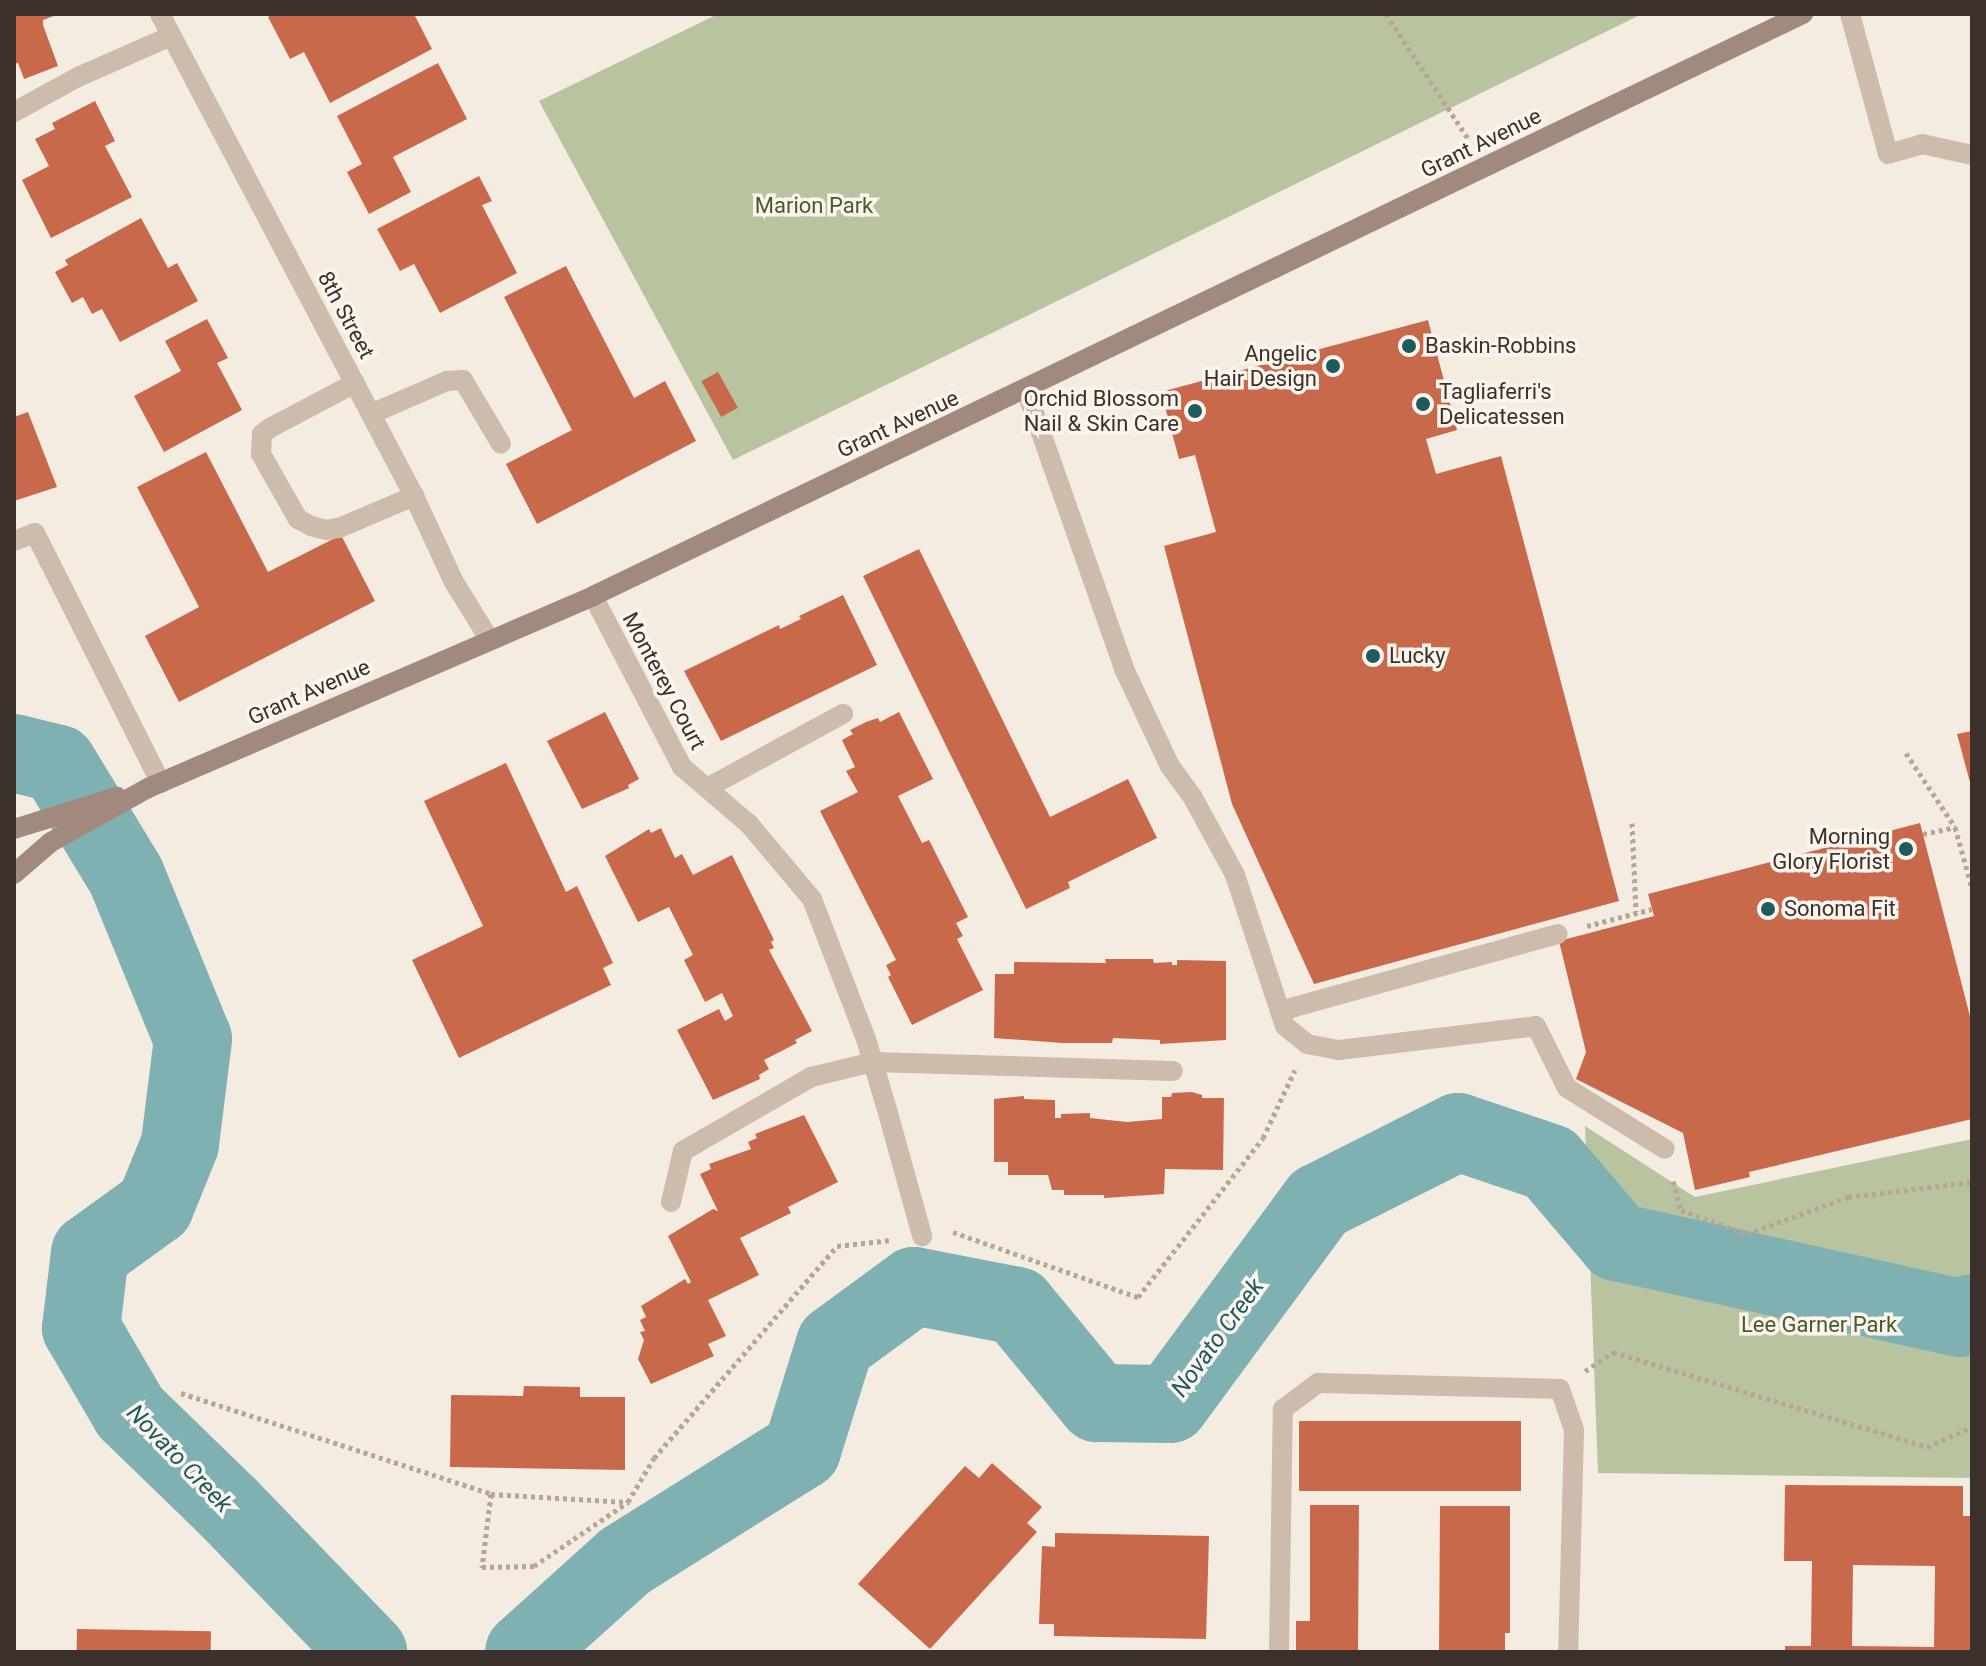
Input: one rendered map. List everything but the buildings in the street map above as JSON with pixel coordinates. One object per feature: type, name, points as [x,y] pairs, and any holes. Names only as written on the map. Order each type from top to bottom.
[{"type":"street","name":"8th Street","points":[[160,14],[414,496],[454,582],[489,639]]},
{"type":"street","name":"Grant Avenue","points":[[14,874],[64,835],[154,786],[593,596],[1803,14]]},
{"type":"street","points":[[1850,14],[1888,154],[1922,144],[1972,155]]},
{"type":"street","points":[[14,112],[90,71],[171,36]]},
{"type":"street","points":[[371,414],[447,381],[463,380],[501,444]]},
{"type":"street","points":[[355,383],[262,434],[261,454],[298,519],[311,526],[326,530],[339,528],[414,496]]},
{"type":"street","points":[[1026,390],[1125,671],[1170,766],[1192,796],[1235,875],[1285,1026],[1307,1044],[1339,1050],[1536,1026],[1567,1088],[1665,1149]]},
{"type":"street","points":[[14,541],[35,533],[154,786],[57,813],[14,829]]},
{"type":"street","name":"Monterey Court","points":[[593,596],[682,767],[749,824],[812,899],[873,1062],[922,1236]]},
{"type":"street","points":[[707,788],[843,714]]},
{"type":"street","points":[[1280,1011],[1558,934]]},
{"type":"street","points":[[671,1202],[683,1151],[811,1077],[873,1062],[1173,1071]]},
{"type":"street","points":[[1279,1652],[1283,1409],[1318,1383],[1560,1389],[1574,1430],[1568,1652]]},
{"type":"path","points":[[1386,14],[1449,107]]},
{"type":"path","points":[[1906,753],[1955,827],[1972,888]]},
{"type":"path","points":[[1632,823],[1636,912]]},
{"type":"path","points":[[1923,834],[1955,827]]},
{"type":"path","points":[[1558,934],[1652,909]]},
{"type":"path","points":[[491,1494],[482,1567],[534,1566],[628,1502],[654,1458],[837,1246],[956,1232],[1138,1297],[1263,1138],[1307,1044]]},
{"type":"path","points":[[1665,1149],[1681,1210],[1747,1234],[1848,1197],[1972,1182]]},
{"type":"path","points":[[1560,1389],[1613,1352],[1927,1447],[1972,1427]]},
{"type":"path","points":[[181,1393],[491,1494],[628,1502]]},
{"type":"green space","name":"Marion Park","points":[[718,14],[1642,14],[733,460],[539,101]]},
{"type":"green space","name":"Lee Garner Park","points":[[1585,1126],[1695,1197],[1972,1139],[1972,1478],[1598,1473]]},
{"type":"waterway","name":"Novato Creek","points":[[14,753],[58,764],[126,876],[193,1039],[180,1144],[155,1206],[90,1253],[81,1328],[130,1412],[228,1507],[368,1652]]},
{"type":"waterway","name":"Novato Creek","points":[[524,1652],[625,1561],[802,1450],[835,1344],[914,1286],[1017,1306],[1097,1403],[1170,1404],[1319,1202],[1458,1132],[1550,1163],[1617,1242],[1960,1318],[1972,1313]]},
{"type":"place","name":"Baskin-Robbins","points":[[1409,346]]},
{"type":"place","name":"Angelic Hair Design","points":[[1333,366]]},
{"type":"place","name":"Tagliaferri's Delicatessen","points":[[1423,404]]},
{"type":"place","name":"Orchid Blossom Nail & Skin Care","points":[[1195,411]]},
{"type":"place","name":"Lucky","points":[[1373,656]]},
{"type":"place","name":"Morning Glory Florist","points":[[1906,849]]},
{"type":"place","name":"Sonoma Fit","points":[[1768,909]]}]
